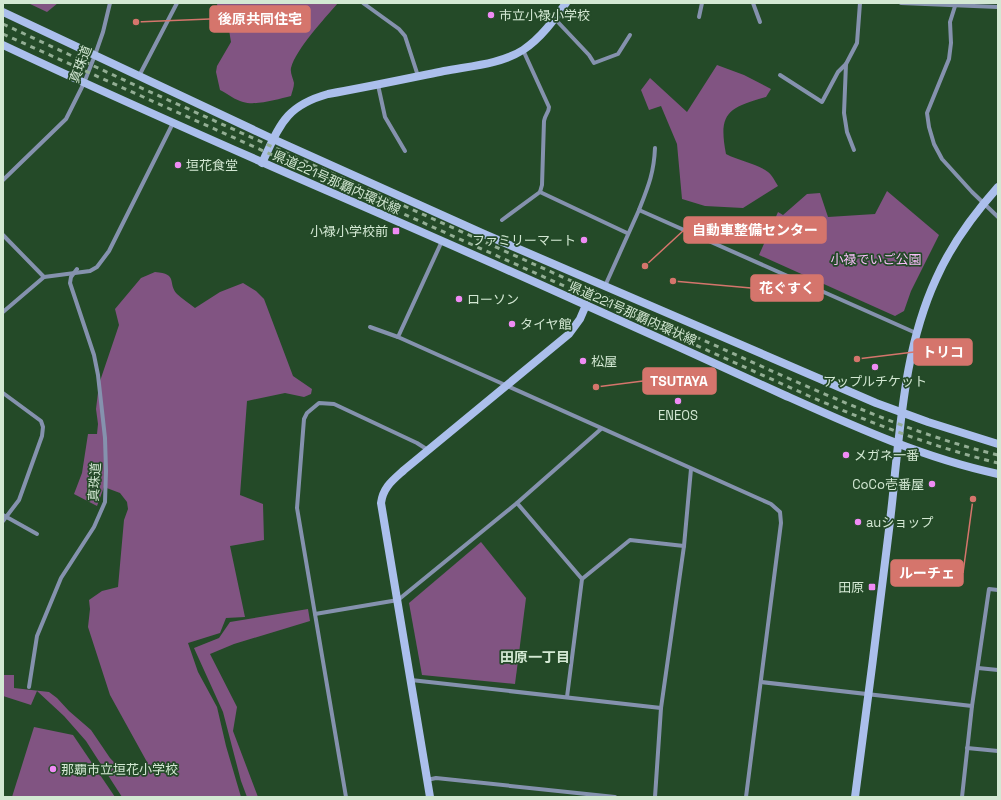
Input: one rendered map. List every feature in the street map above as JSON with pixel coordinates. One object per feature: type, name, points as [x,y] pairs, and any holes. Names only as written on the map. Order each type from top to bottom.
[{"type":"main road","name":"県道221号那覇内環状線","points":[[262,163],[273,139],[288,114],[312,99],[328,94],[496,61],[523,50],[538,37],[566,3]]},
{"type":"main road","name":"県道221号那覇内環状線","points":[[3,12],[273,139],[484,234],[828,382],[902,412],[998,444]]},
{"type":"main road","name":"県道221号那覇内環状線","points":[[3,45],[262,163],[442,241],[814,408],[898,444],[938,458],[998,474]]},
{"type":"main road","points":[[855,797],[906,381],[916,333],[928,297],[941,268],[962,232],[998,187]]},
{"type":"main road","points":[[430,797],[381,503],[382,494],[387,486],[428,450],[569,334],[580,319],[586,305]]},
{"type":"street","name":"真珠道","points":[[3,180],[66,119],[84,83],[95,55],[103,32],[110,3]]},
{"type":"street","points":[[139,76],[177,3]]},
{"type":"street","points":[[363,3],[399,29],[405,36],[418,76]]},
{"type":"street","points":[[699,17],[702,3]]},
{"type":"street","points":[[753,3],[760,22]]},
{"type":"street","points":[[780,75],[822,102],[838,72],[846,64],[857,43],[860,3]]},
{"type":"street","points":[[901,3],[955,4],[998,7]]},
{"type":"street","points":[[955,4],[950,22],[951,43],[949,59],[927,113],[929,127],[934,144],[942,159],[998,217]]},
{"type":"street","points":[[555,18],[589,55],[594,63],[618,54],[630,35]]},
{"type":"street","points":[[502,220],[540,192],[542,185],[545,116],[549,111],[549,107],[523,50]]},
{"type":"street","points":[[846,64],[844,114],[846,132],[854,150]]},
{"type":"street","points":[[378,85],[385,117],[405,151]]},
{"type":"street","points":[[3,312],[44,277],[90,271],[97,267],[109,251],[174,123]]},
{"type":"street","points":[[605,286],[650,183],[654,165],[655,148]]},
{"type":"street","points":[[540,192],[627,233]]},
{"type":"street","points":[[639,210],[916,333]]},
{"type":"street","points":[[3,235],[44,277]]},
{"type":"street","points":[[398,337],[442,241]]},
{"type":"street","points":[[73,274],[77,269]]},
{"type":"street","name":"真珠道","points":[[29,688],[37,636],[61,578],[94,527],[105,502],[105,438],[98,375],[94,355],[70,283],[73,274]]},
{"type":"street","points":[[370,327],[398,337],[771,504],[780,512],[781,523],[746,797]]},
{"type":"street","points":[[3,393],[41,421],[43,426],[42,436],[19,500],[5,516],[3,521]]},
{"type":"street","points":[[346,797],[297,508],[304,419],[307,413],[320,403],[334,404],[417,443],[428,450]]},
{"type":"street","points":[[315,614],[398,600],[517,503],[601,429]]},
{"type":"street","points":[[654,797],[662,708],[684,546],[691,469]]},
{"type":"street","points":[[517,503],[582,579]]},
{"type":"street","points":[[5,516],[37,534]]},
{"type":"street","points":[[567,697],[582,579],[630,540],[684,546]]},
{"type":"street","points":[[962,797],[972,706],[988,589],[998,590]]},
{"type":"street","points":[[978,668],[998,670]]},
{"type":"street","points":[[411,680],[662,708]]},
{"type":"street","points":[[761,682],[972,706]]},
{"type":"street","points":[[967,748],[998,752]]},
{"type":"street","points":[[427,780],[436,778],[615,797]]},
{"type":"green space","points":[[28,3],[58,3],[47,12]]},
{"type":"green space","points":[[217,3],[338,3],[305,43],[294,60],[291,68],[294,83],[291,96],[267,102],[248,103],[240,101],[220,90],[216,72],[217,66],[231,42],[229,30],[218,13]]},
{"type":"green space","points":[[717,65],[744,75],[771,89],[766,97],[735,109],[729,114],[725,121],[724,140],[726,154],[753,164],[768,172],[778,186],[743,208],[705,206],[682,199],[677,144],[661,106],[649,110],[641,90],[650,78],[687,112]]},
{"type":"green space","name":"小禄でいご公園","points":[[887,191],[939,235],[911,291],[904,311],[895,316],[759,255],[778,212],[783,215],[807,194],[820,193],[828,217],[875,214]]},
{"type":"green space","points":[[155,272],[162,273],[170,277],[174,290],[177,294],[195,308],[220,292],[243,283],[256,291],[264,299],[293,376],[312,389],[311,394],[304,397],[285,393],[247,401],[240,495],[263,504],[264,540],[230,546],[245,617],[226,618],[220,633],[188,643],[198,672],[217,707],[226,746],[241,797],[122,797],[86,741],[64,716],[37,691],[31,705],[3,696],[3,675],[14,675],[14,688],[49,692],[91,730],[110,758],[127,776],[134,777],[144,774],[147,769],[147,762],[110,695],[88,627],[90,609],[89,600],[102,591],[118,587],[124,520],[128,509],[127,502],[120,493],[104,487],[97,506],[74,494],[82,473],[88,434],[97,434],[98,424],[96,409],[99,384],[119,325],[115,309],[141,278]]},
{"type":"green space","points":[[481,542],[526,598],[515,684],[422,675],[409,603]]},
{"type":"green space","points":[[308,609],[310,621],[234,644],[210,654],[237,707],[233,731],[258,797],[247,797],[241,781],[223,712],[194,648],[219,638],[230,622]]},
{"type":"green space","points":[[34,727],[73,735],[115,797],[12,797]]},
{"type":"railway","points":[[3,24],[137,86],[792,380],[868,412],[919,431],[998,455]]},
{"type":"railway","points":[[3,34],[809,396],[902,434],[950,450],[998,463]]},
{"type":"place","name":"市立小禄小学校","points":[[491,15]]},
{"type":"place","name":"後原共同住宅","points":[[136,22]]},
{"type":"place","name":"垣花食堂","points":[[178,165]]},
{"type":"place","name":"小禄小学校前","points":[[396,231]]},
{"type":"place","name":"ファミリーマート","points":[[584,240]]},
{"type":"place","name":"自動車整備センター","points":[[645,266]]},
{"type":"place","name":"花ぐすく","points":[[673,281]]},
{"type":"place","name":"ローソン","points":[[459,299]]},
{"type":"place","name":"タイヤ館","points":[[512,324]]},
{"type":"place","name":"トリコ","points":[[857,359]]},
{"type":"place","name":"松屋","points":[[583,361]]},
{"type":"place","name":"アップルチケット","points":[[875,367]]},
{"type":"place","name":"TSUTAYA","points":[[596,387]]},
{"type":"place","name":"ENEOS","points":[[678,401]]},
{"type":"place","name":"メガネ一番","points":[[846,455]]},
{"type":"place","name":"CoCo壱番屋","points":[[932,484]]},
{"type":"place","name":"ルーチェ","points":[[973,499]]},
{"type":"place","name":"auショップ","points":[[858,522]]},
{"type":"place","name":"田原","points":[[872,587]]},
{"type":"place","name":"那覇市立垣花小学校","points":[[53,769]]},
{"type":"district","name":"田原一丁目","points":[[535,657]]}]
